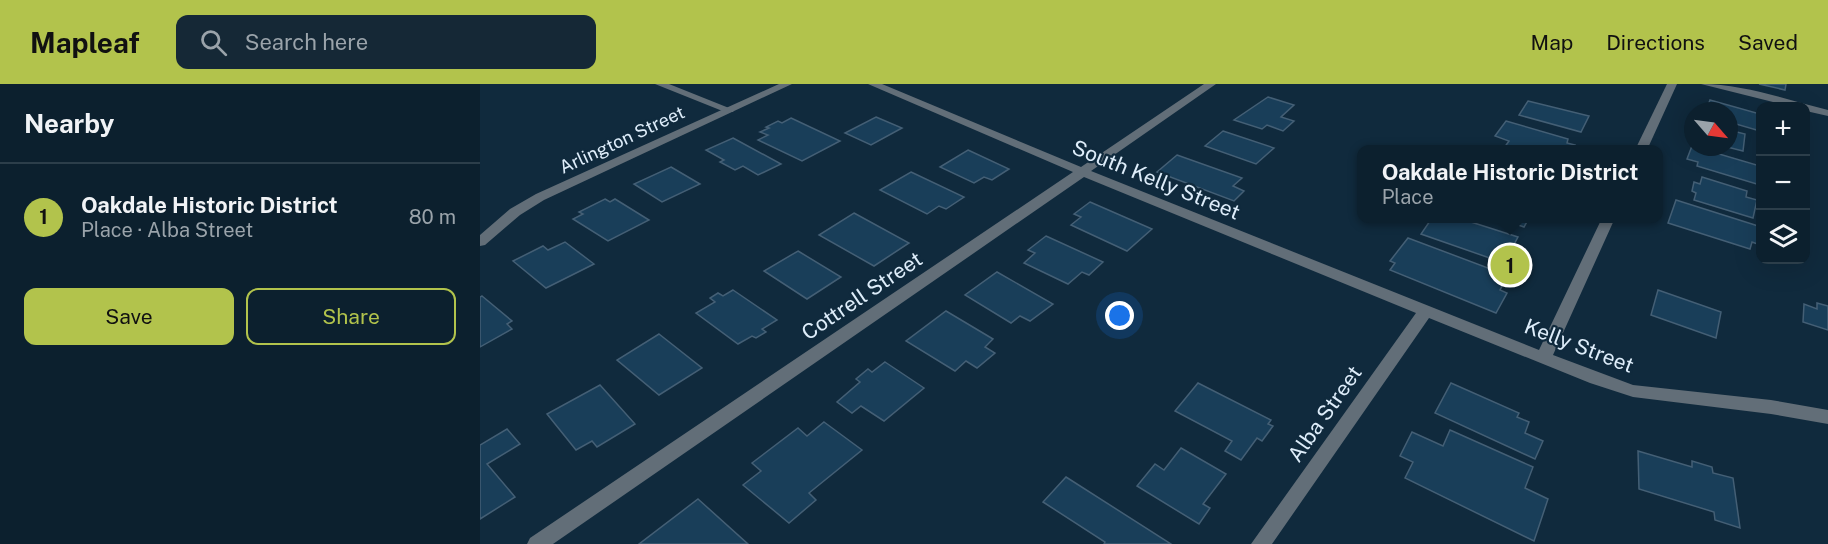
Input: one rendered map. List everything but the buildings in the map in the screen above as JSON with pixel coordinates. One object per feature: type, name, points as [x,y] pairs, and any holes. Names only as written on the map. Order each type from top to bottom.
[{"type":"street","points":[[660,84],[729,110]]},
{"type":"street","name":"Arlington Street","points":[[480,242],[515,212],[540,197],[787,84]]},
{"type":"street","name":"South Kelly Street","points":[[873,84],[1082,172],[1426,310]]},
{"type":"street","name":"Cottrell Street","points":[[537,544],[1211,84]]},
{"type":"street","points":[[1643,145],[1672,84]]},
{"type":"street","points":[[1706,84],[1784,102]]},
{"type":"street","points":[[1810,109],[1828,113]]},
{"type":"street","points":[[1544,357],[1607,223]]},
{"type":"street","name":"Kelly Street","points":[[1426,310],[1596,380],[1633,391],[1771,406],[1828,417]]},
{"type":"street","name":"Alba Street","points":[[1261,544],[1426,310]]},
{"type":"place","name":"Oakdale Historic District","points":[[1510,265]]}]
